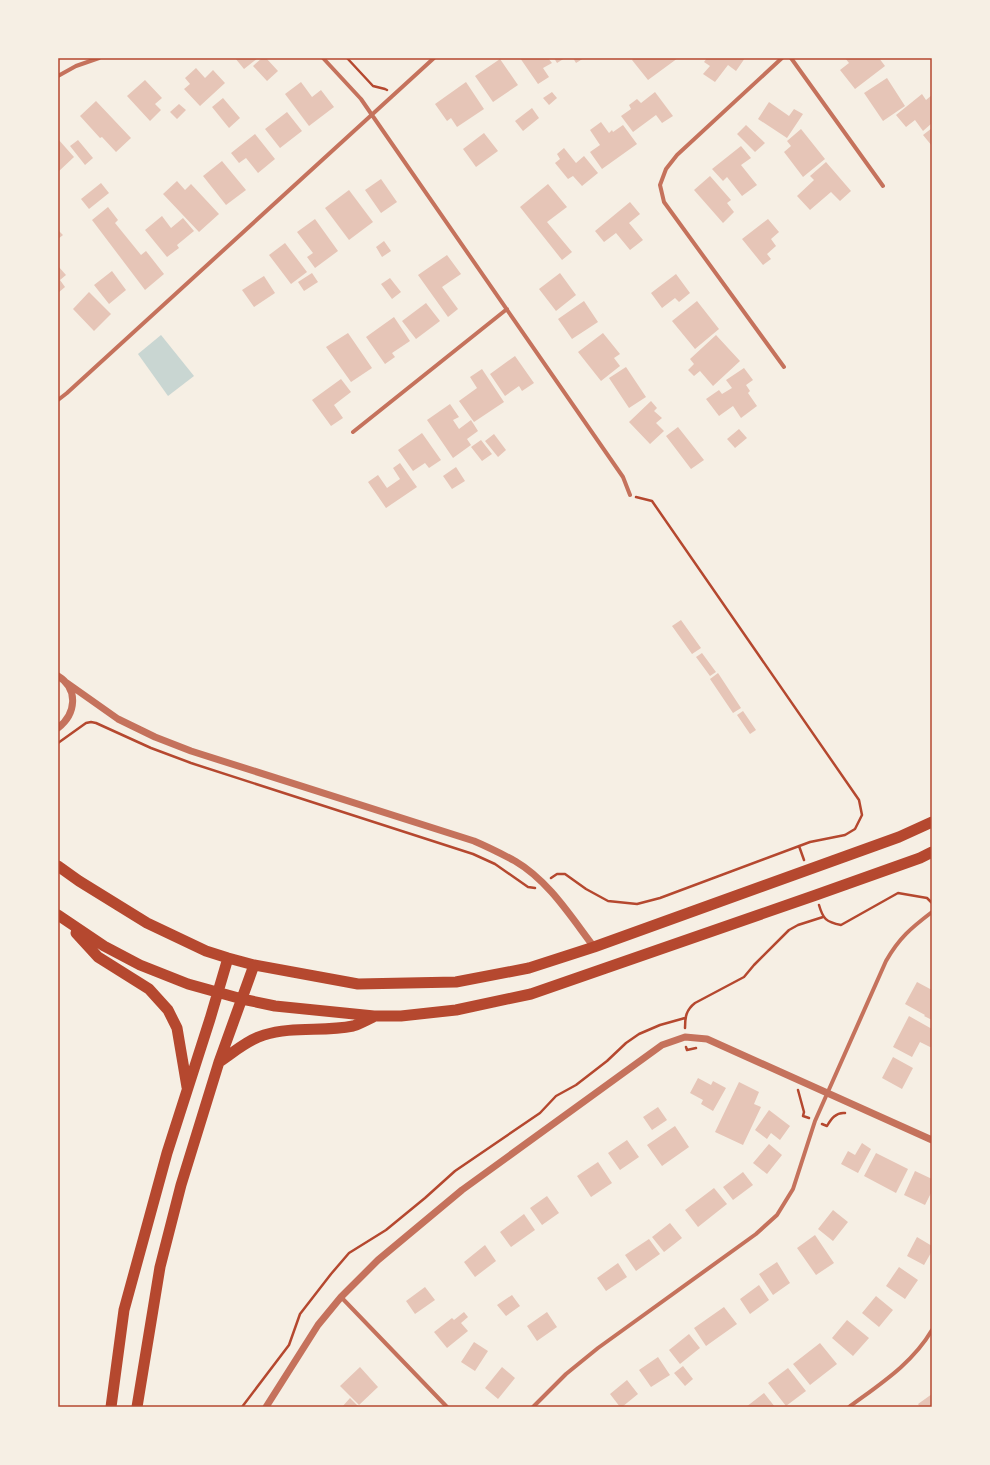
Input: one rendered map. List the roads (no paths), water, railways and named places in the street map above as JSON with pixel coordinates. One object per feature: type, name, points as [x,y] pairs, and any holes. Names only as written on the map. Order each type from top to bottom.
[{"type":"highway","points":[[58,866],[79,881],[148,923],[206,951],[228,958],[254,965],[358,984],[456,982],[529,968],[594,948],[899,837],[932,822]]},
{"type":"highway","points":[[62,918],[104,946],[140,965],[188,984],[242,999],[275,1006],[374,1016],[401,1016],[456,1010],[532,994],[816,895],[920,858],[932,852]]},
{"type":"highway","points":[[62,918],[98,957],[149,989],[168,1010],[177,1028],[187,1090]]},
{"type":"highway","points":[[111,1407],[124,1310],[167,1153],[228,958]]},
{"type":"highway","points":[[137,1407],[160,1267],[181,1185],[219,1062],[254,965]]},
{"type":"highway","points":[[219,1062],[251,1040],[263,1035],[290,1029],[354,1026],[374,1016]]},
{"type":"street","points":[[58,76],[76,66],[99,58]]},
{"type":"street","points":[[323,58],[361,99],[623,477],[630,495]]},
{"type":"street","points":[[58,400],[68,393],[434,58]]},
{"type":"street","points":[[782,58],[677,155],[666,169],[660,185],[664,202],[784,367]]},
{"type":"street","points":[[791,58],[884,186]]},
{"type":"street","points":[[353,432],[507,308]]},
{"type":"street","points":[[58,676],[118,719],[155,738],[474,841],[516,862],[543,884],[568,913],[594,948]]},
{"type":"street","points":[[58,728],[69,716],[72,708],[73,700],[71,691],[66,683]]},
{"type":"street","points":[[533,1407],[571,1369],[756,1234],[777,1215],[793,1189],[815,1121],[886,961],[896,944],[913,926],[932,912]]},
{"type":"street","points":[[266,1407],[318,1325],[341,1297],[378,1260],[462,1190],[662,1045],[685,1036],[707,1039],[932,1140]]},
{"type":"street","points":[[341,1297],[447,1407]]},
{"type":"street","points":[[849,1407],[906,1364],[926,1340],[932,1330]]}]
